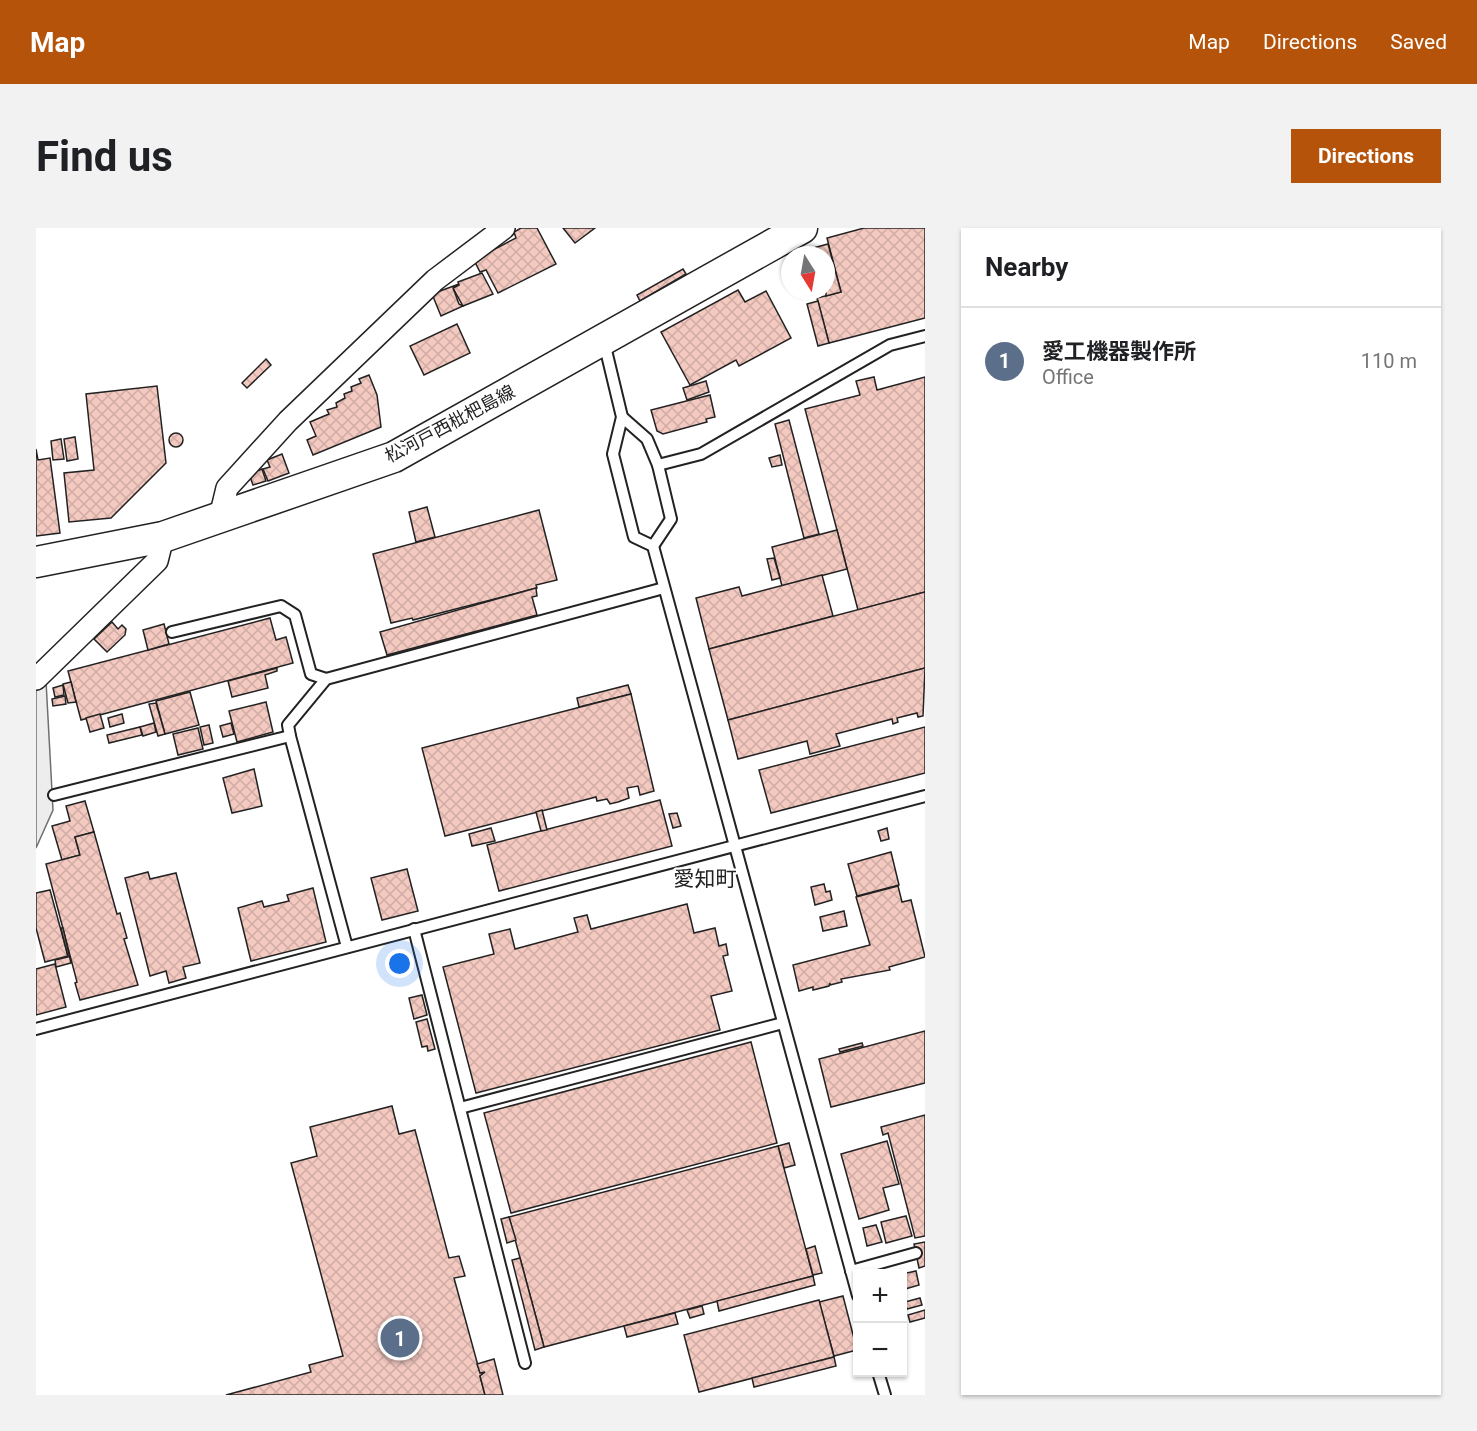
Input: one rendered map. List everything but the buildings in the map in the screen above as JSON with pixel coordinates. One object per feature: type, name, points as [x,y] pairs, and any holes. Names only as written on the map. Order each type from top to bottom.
[{"type":"main road","name":"松河戸西枇杷島線","points":[[36,562],[163,537],[394,458],[802,228]]},
{"type":"street","points":[[220,518],[227,488],[288,421],[435,280],[504,228]]},
{"type":"street","points":[[36,679],[157,561],[163,537]]},
{"type":"lane","points":[[658,465],[701,454],[890,345],[925,336]]},
{"type":"lane","points":[[604,340],[622,417],[613,454],[634,537],[653,546]]},
{"type":"lane","points":[[622,417],[647,439],[658,465],[671,519],[653,546],[853,1278]]},
{"type":"lane","points":[[172,632],[281,606],[295,615],[311,674],[326,679],[664,588]]},
{"type":"lane","points":[[326,679],[288,725],[347,947]]},
{"type":"lane","points":[[54,795],[290,736]]},
{"type":"lane","points":[[36,1029],[925,796]]},
{"type":"lane","points":[[414,930],[525,1362]]},
{"type":"lane","points":[[460,1108],[783,1023]]},
{"type":"lane","points":[[851,1271],[916,1253]]},
{"type":"lane","points":[[880,1377],[885,1395]]},
{"type":"shaded area","points":[[46,681],[53,810],[36,848],[36,691]]},
{"type":"place","name":"愛工機器製作所","points":[[400,1338]]},
{"type":"district","name":"愛知町","points":[[705,879]]}]
